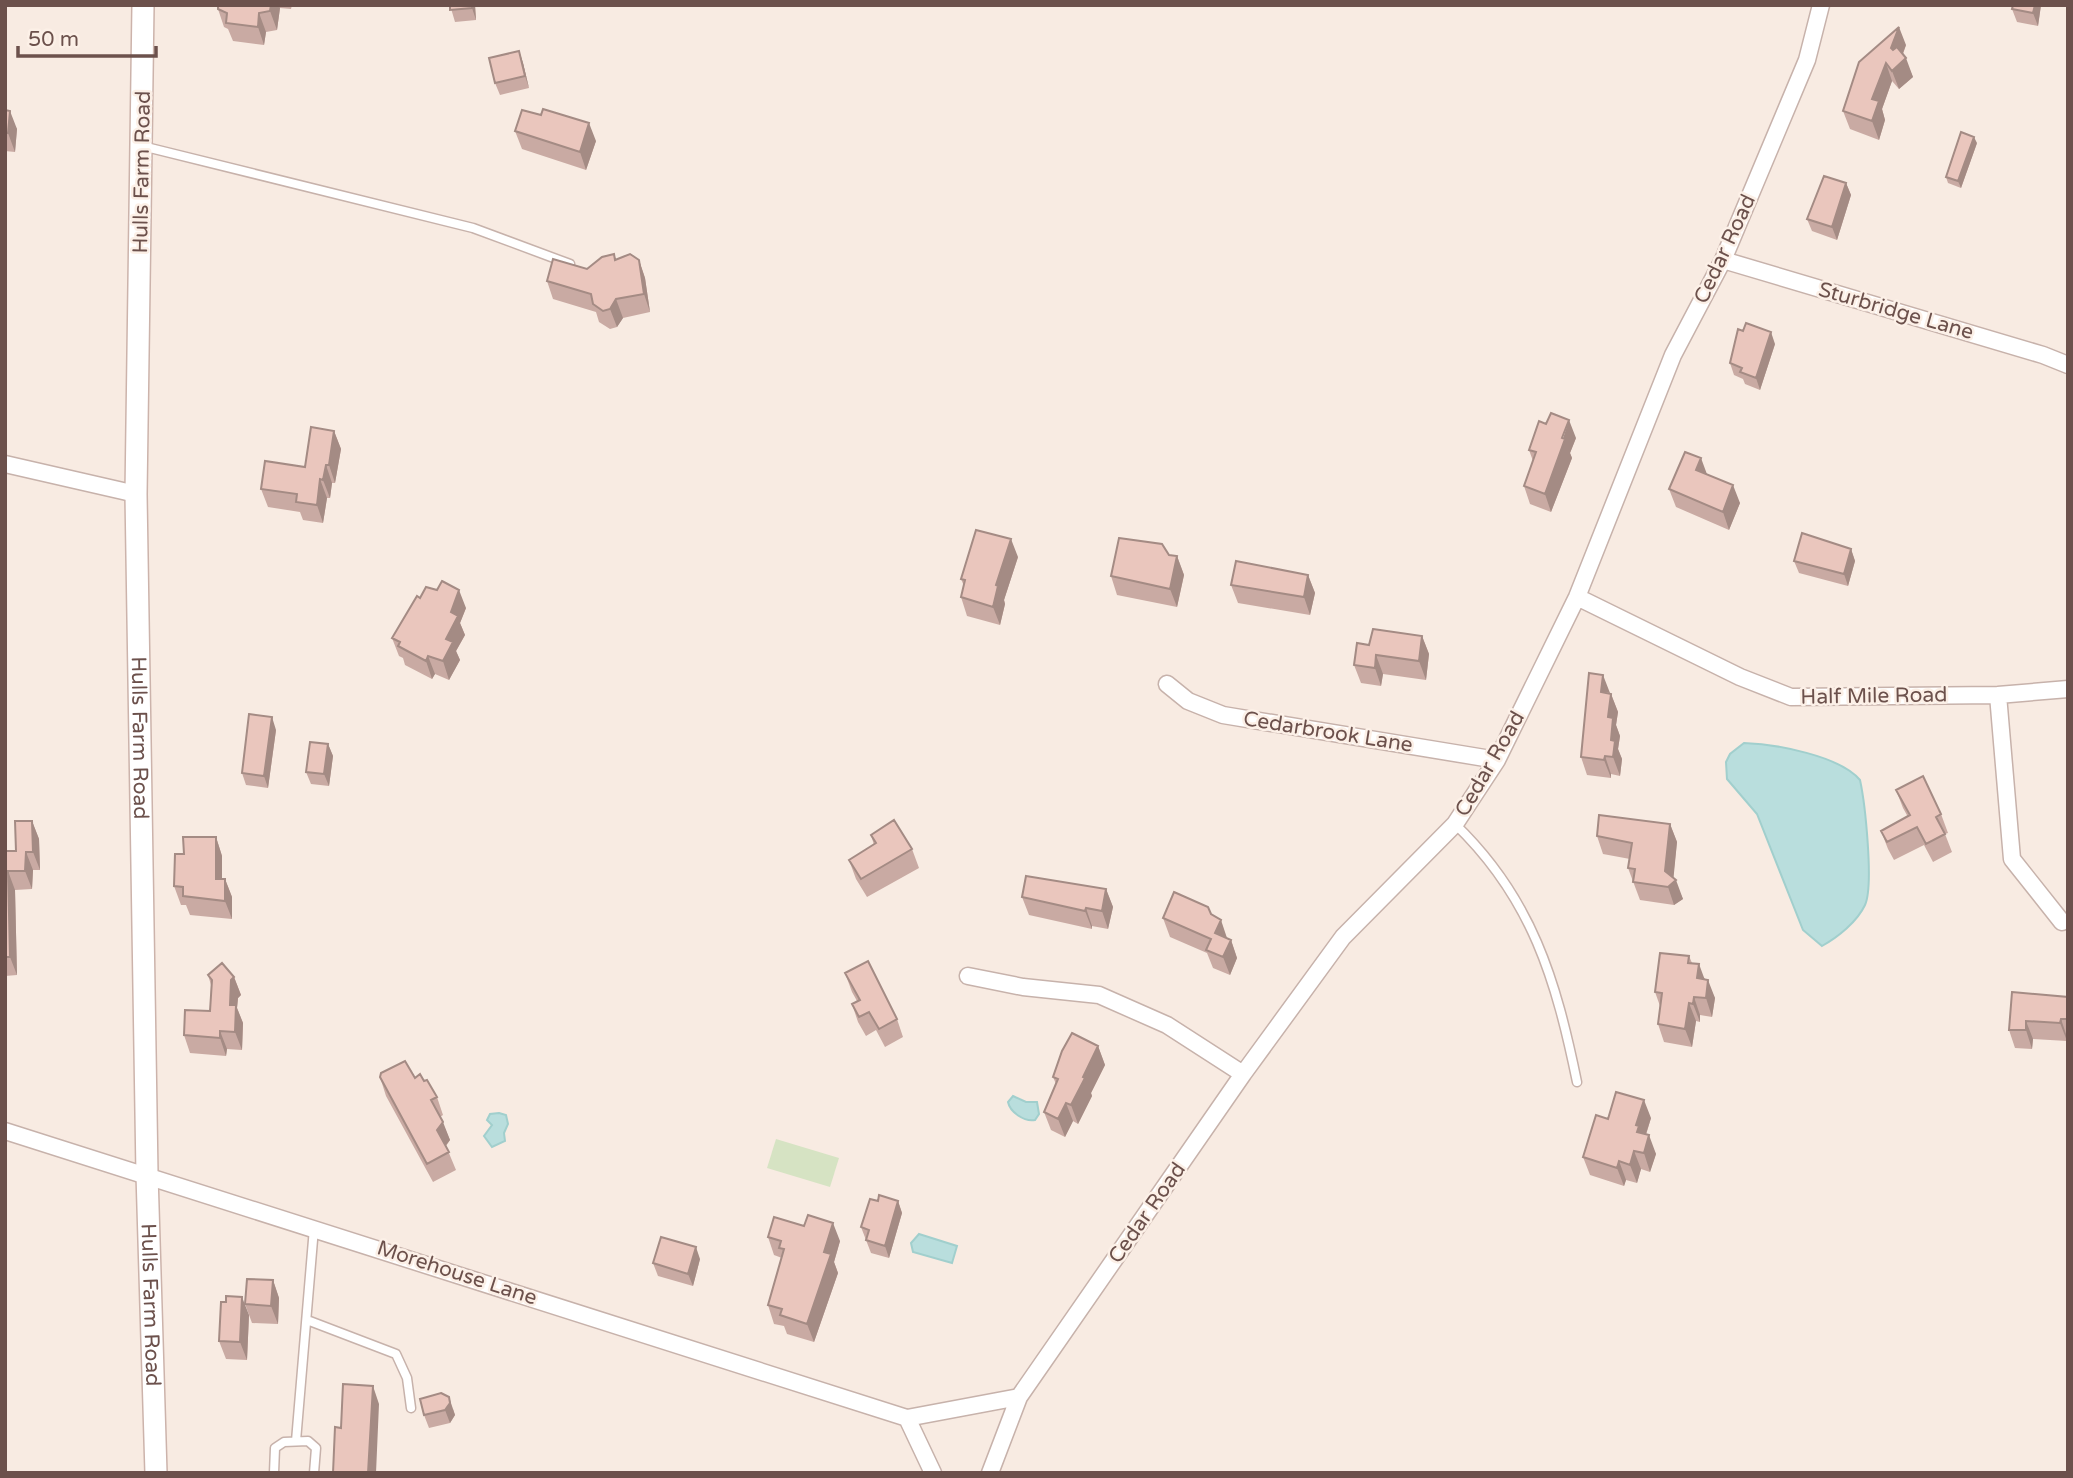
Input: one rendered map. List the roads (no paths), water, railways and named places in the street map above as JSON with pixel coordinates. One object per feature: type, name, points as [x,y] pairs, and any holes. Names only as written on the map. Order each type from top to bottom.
[{"type":"main road","name":"Hulls Farm Road","points":[[144,5],[136,494],[147,1174],[156,1473]]},
{"type":"street","name":"Cedar Road","points":[[990,1473],[1019,1397],[1243,1074],[1343,937],[1455,824],[1497,760],[1577,597],[1674,355],[1723,260],[1807,61],[1821,5]]},
{"type":"street","name":"Sturbridge Lane","points":[[1723,260],[2043,355],[2068,365]]},
{"type":"street","points":[[5,464],[136,494]]},
{"type":"street","name":"Half Mile Road","points":[[1577,597],[1740,677],[1791,697],[1998,695],[2068,690]]},
{"type":"street","name":"Cedarbrook Lane","points":[[1167,684],[1188,701],[1223,715],[1497,760]]},
{"type":"street","points":[[1998,695],[2012,859],[2062,922]]},
{"type":"street","points":[[968,976],[1023,987],[1099,995],[1167,1025],[1243,1074]]},
{"type":"street","name":"Morehouse Lane","points":[[5,1131],[907,1418],[1019,1397]]},
{"type":"street","points":[[907,1418],[933,1473]]},
{"type":"lane","points":[[142,146],[474,228],[570,264]]},
{"type":"lane","points":[[1455,824],[1486,853],[1510,887],[1534,932],[1551,979],[1577,1082]]},
{"type":"lane","points":[[296,1441],[314,1228]]},
{"type":"lane","points":[[307,1320],[396,1354],[407,1378],[411,1408]]},
{"type":"lane","points":[[274,1473],[275,1448],[284,1442],[296,1441],[308,1441],[316,1448],[314,1473]]},
{"type":"water","points":[[1744,743],[1789,749],[1823,758],[1838,764],[1860,780],[1868,844],[1868,895],[1862,911],[1852,923],[1822,946],[1803,930],[1757,814],[1727,779],[1726,762],[1730,754]]},
{"type":"water","points":[[1013,1096],[1026,1102],[1037,1102],[1039,1114],[1035,1120],[1022,1118],[1015,1113],[1008,1102]]},
{"type":"water","points":[[490,1114],[506,1115],[508,1124],[504,1133],[505,1141],[492,1147],[484,1136],[492,1125],[487,1120]]},
{"type":"water","points":[[919,1234],[957,1246],[952,1263],[913,1252],[911,1243]]}]
